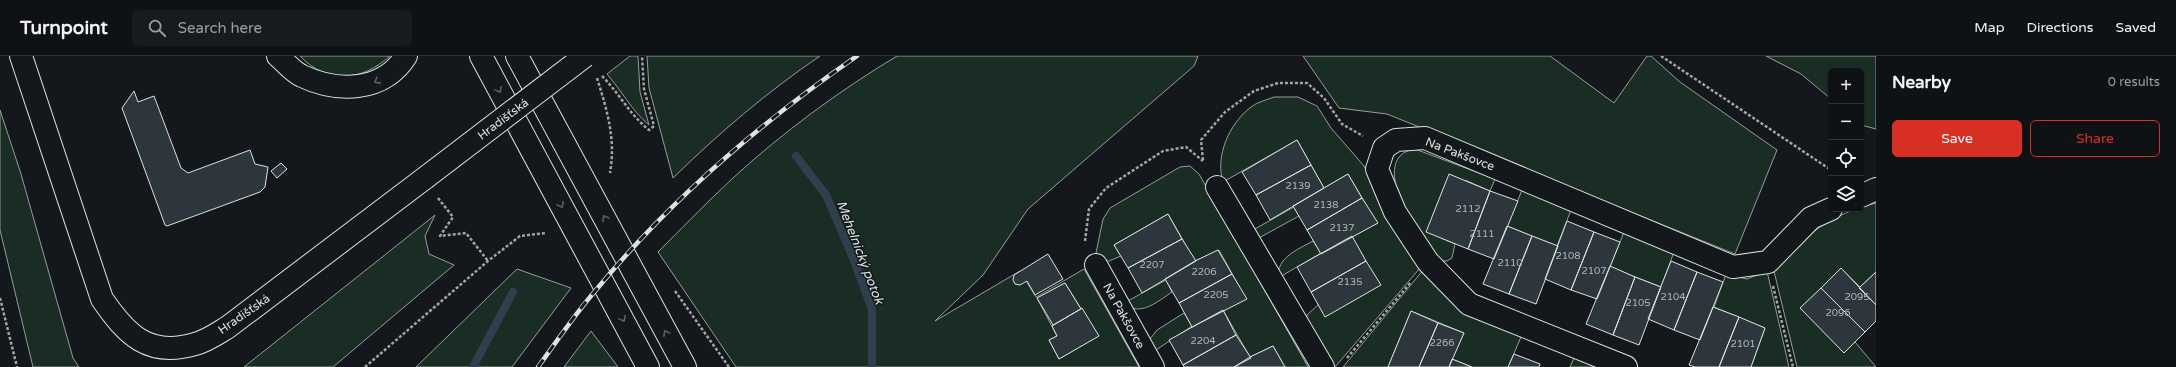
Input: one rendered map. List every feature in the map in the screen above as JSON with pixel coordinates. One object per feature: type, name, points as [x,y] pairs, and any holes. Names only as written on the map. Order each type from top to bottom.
[{"type":"main road","name":"Hradišťská","points":[[21,56],[102,298],[115,318],[130,334],[149,345],[172,347],[196,344],[228,327],[585,56]]},
{"type":"main road","points":[[278,56],[301,76],[341,88],[369,85],[394,72],[406,56]]},
{"type":"main road","points":[[481,56],[648,367]]},
{"type":"main road","points":[[517,56],[685,367]]},
{"type":"main road","name":"Na Pakšovce","points":[[1384,148],[1396,140],[1425,138],[1733,267],[1768,262]]},
{"type":"main road","points":[[1384,148],[1377,169],[1395,212],[1428,262],[1469,304],[1626,367]]},
{"type":"main road","points":[[1217,187],[1323,367]]},
{"type":"main road","points":[[1864,195],[1876,189]]},
{"type":"main road","points":[[1768,262],[1811,218],[1828,210]]},
{"type":"main road","name":"Na Pakšovce","points":[[1096,265],[1153,367]]},
{"type":"path","points":[[609,180],[613,156],[610,121],[597,75],[624,101],[635,119],[649,130],[654,126],[644,89],[642,56]]},
{"type":"path","points":[[1661,56],[1828,168]]},
{"type":"path","points":[[1217,187],[1203,160],[1201,140],[1225,112],[1254,91],[1278,83],[1307,83],[1324,98],[1342,124],[1384,148]]},
{"type":"path","points":[[1096,265],[1085,242],[1089,209],[1106,188],[1163,151],[1186,148],[1203,160]]},
{"type":"path","points":[[437,196],[453,217],[440,236],[466,233],[488,261]]},
{"type":"path","points":[[365,367],[488,261],[520,236],[545,231]]},
{"type":"path","points":[[1344,361],[1428,262]]},
{"type":"path","points":[[1768,262],[1793,367]]},
{"type":"path","points":[[0,298],[16,367]]},
{"type":"path","points":[[712,344],[729,367]]},
{"type":"green space","points":[[300,56],[390,56],[368,71],[357,75],[345,76],[322,72]]},
{"type":"green space","points":[[630,56],[638,56],[640,92],[649,125],[638,114],[607,74]]},
{"type":"green space","points":[[647,56],[820,56],[781,84],[744,114],[673,178],[649,88]]},
{"type":"green space","points":[[897,56],[1198,56],[1194,66],[1028,209],[983,275],[935,321],[1020,271],[1036,297],[1084,269],[1139,367],[736,367],[658,252],[723,187],[772,144],[854,83]],"holes":[[[1065,283],[1098,336],[1059,359],[1049,340],[1057,336],[1037,298]]]},
{"type":"green space","points":[[1303,56],[1550,56],[1614,103],[1647,56],[1651,56],[1680,82],[1777,150],[1735,254],[1387,114],[1339,108]]},
{"type":"green space","points":[[1766,56],[1876,56],[1876,129],[1864,126],[1864,68],[1828,68],[1828,96],[1801,74]]},
{"type":"green space","points":[[1274,97],[1298,97],[1317,106],[1331,128],[1364,166],[1389,215],[1421,267],[1335,367],[1333,367],[1306,324],[1307,315],[1366,261],[1352,237],[1377,223],[1348,174],[1324,188],[1297,140],[1223,182],[1221,162],[1230,131],[1243,114],[1253,105]]},
{"type":"green space","points":[[0,110],[21,174],[73,358],[79,367],[33,367],[0,230]]},
{"type":"green space","points":[[1415,149],[1495,179],[1490,191],[1465,180],[1441,238],[1455,244],[1452,258],[1447,261],[1442,261],[1422,241],[1402,205],[1397,190],[1394,176],[1396,164],[1402,154]]},
{"type":"green space","points":[[1190,166],[1199,174],[1308,367],[1285,367],[1273,346],[1250,357],[1223,310],[1246,299],[1219,250],[1195,261],[1168,214],[1114,245],[1121,256],[1109,261],[1102,261],[1096,253],[1103,219],[1110,208],[1180,167]]},
{"type":"green space","points":[[1522,190],[1571,210],[1557,246],[1507,226]]},
{"type":"green space","points":[[1876,203],[1876,272],[1860,287],[1841,268],[1801,308],[1844,352],[1855,342],[1876,367],[1797,367],[1773,267],[1798,244],[1820,227],[1845,213],[1864,212],[1864,207]]},
{"type":"green space","points":[[1294,207],[1299,216],[1257,239],[1253,230]]},
{"type":"green space","points":[[435,215],[425,236],[429,254],[454,265],[333,367],[244,367]]},
{"type":"green space","points":[[1624,232],[1674,252],[1661,287],[1610,267]]},
{"type":"green space","points":[[1313,241],[1321,253],[1278,278],[1284,259]]},
{"type":"green space","points":[[517,269],[571,288],[512,367],[416,367]]},
{"type":"green space","points":[[1424,269],[1521,337],[1508,367],[1472,367],[1452,359],[1464,333],[1411,311],[1388,367],[1343,367]]},
{"type":"green space","points":[[1767,271],[1789,367],[1751,367],[1765,328],[1714,307],[1726,274],[1747,279]]},
{"type":"green space","points":[[1166,280],[1172,292],[1155,303],[1136,309],[1124,303]]},
{"type":"green space","points":[[1184,313],[1192,326],[1153,352],[1150,339],[1157,330]]},
{"type":"green space","points":[[591,331],[618,367],[564,367]]},
{"type":"green space","points":[[1574,358],[1597,367],[1570,367]]},
{"type":"building","points":[[134,91],[138,102],[154,96],[181,168],[188,173],[250,150],[255,164],[268,167],[265,187],[260,192],[167,226],[165,225],[122,108]]},
{"type":"building","points":[[1297,140],[1311,165],[1256,195],[1242,172]]},
{"type":"building","points":[[281,163],[287,169],[277,178],[271,171]]},
{"type":"building","points":[[1311,165],[1324,188],[1270,220],[1256,195]]},
{"type":"building","points":[[1348,174],[1362,198],[1307,230],[1293,206]]},
{"type":"building","points":[[1449,174],[1490,191],[1468,249],[1426,232]]},
{"type":"building","points":[[1490,191],[1518,201],[1494,259],[1468,249]]},
{"type":"building","points":[[1362,198],[1378,223],[1321,254],[1307,230]]},
{"type":"building","points":[[1168,214],[1182,239],[1128,268],[1114,245]]},
{"type":"building","points":[[1567,221],[1594,232],[1571,290],[1545,279]]},
{"type":"building","points":[[1507,226],[1532,236],[1509,294],[1483,284]]},
{"type":"building","points":[[1594,232],[1620,242],[1597,299],[1571,290]]},
{"type":"building","points":[[1352,236],[1366,261],[1311,292],[1297,267]]},
{"type":"building","points":[[1532,236],[1558,246],[1536,304],[1509,294]]},
{"type":"building","points":[[1182,239],[1196,261],[1142,293],[1128,268]]},
{"type":"building","points":[[1218,250],[1232,274],[1179,303],[1165,279],[1195,261]]},
{"type":"building","points":[[1048,254],[1063,279],[1035,295],[1027,281],[1020,285],[1015,284],[1013,280],[1014,275]]},
{"type":"building","points":[[1366,261],[1381,285],[1325,317],[1311,292]]},
{"type":"building","points":[[1671,261],[1697,272],[1674,330],[1648,319]]},
{"type":"building","points":[[1610,266],[1635,277],[1613,335],[1586,324]]},
{"type":"building","points":[[1841,268],[1876,305],[1876,321],[1865,332],[1821,288]]},
{"type":"building","points":[[1697,272],[1723,282],[1700,340],[1674,330]]},
{"type":"building","points":[[1876,272],[1876,305],[1859,288]]},
{"type":"building","points":[[1232,274],[1247,299],[1192,327],[1179,303]]},
{"type":"building","points":[[1635,277],[1661,287],[1639,345],[1613,335]]},
{"type":"building","points":[[1065,283],[1081,309],[1053,325],[1037,298]]},
{"type":"building","points":[[1821,288],[1865,332],[1844,353],[1800,308]]},
{"type":"building","points":[[1713,307],[1739,317],[1719,367],[1695,367],[1689,365]]},
{"type":"building","points":[[1082,308],[1099,336],[1059,359],[1049,340],[1057,336],[1052,326]]},
{"type":"building","points":[[1223,310],[1236,335],[1183,365],[1169,340]]},
{"type":"building","points":[[1411,311],[1438,323],[1419,367],[1388,367]]},
{"type":"building","points":[[1739,317],[1765,328],[1751,367],[1719,367]]},
{"type":"building","points":[[1438,323],[1464,333],[1449,367],[1419,367]]},
{"type":"building","points":[[1236,335],[1251,358],[1234,367],[1184,367],[1183,365]]},
{"type":"building","points":[[1273,346],[1285,367],[1234,367],[1250,357]]},
{"type":"building","points":[[1514,354],[1540,364],[1539,367],[1508,367]]},
{"type":"building","points":[[1452,359],[1472,367],[1449,367]]},
{"type":"waterway","name":"Mehelnický potok","points":[[796,156],[826,195],[853,258],[872,309],[872,367]]},
{"type":"waterway","points":[[473,367],[513,292]]},
{"type":"railway","points":[[538,367],[588,299],[655,224],[718,164],[752,135],[857,56]]}]
